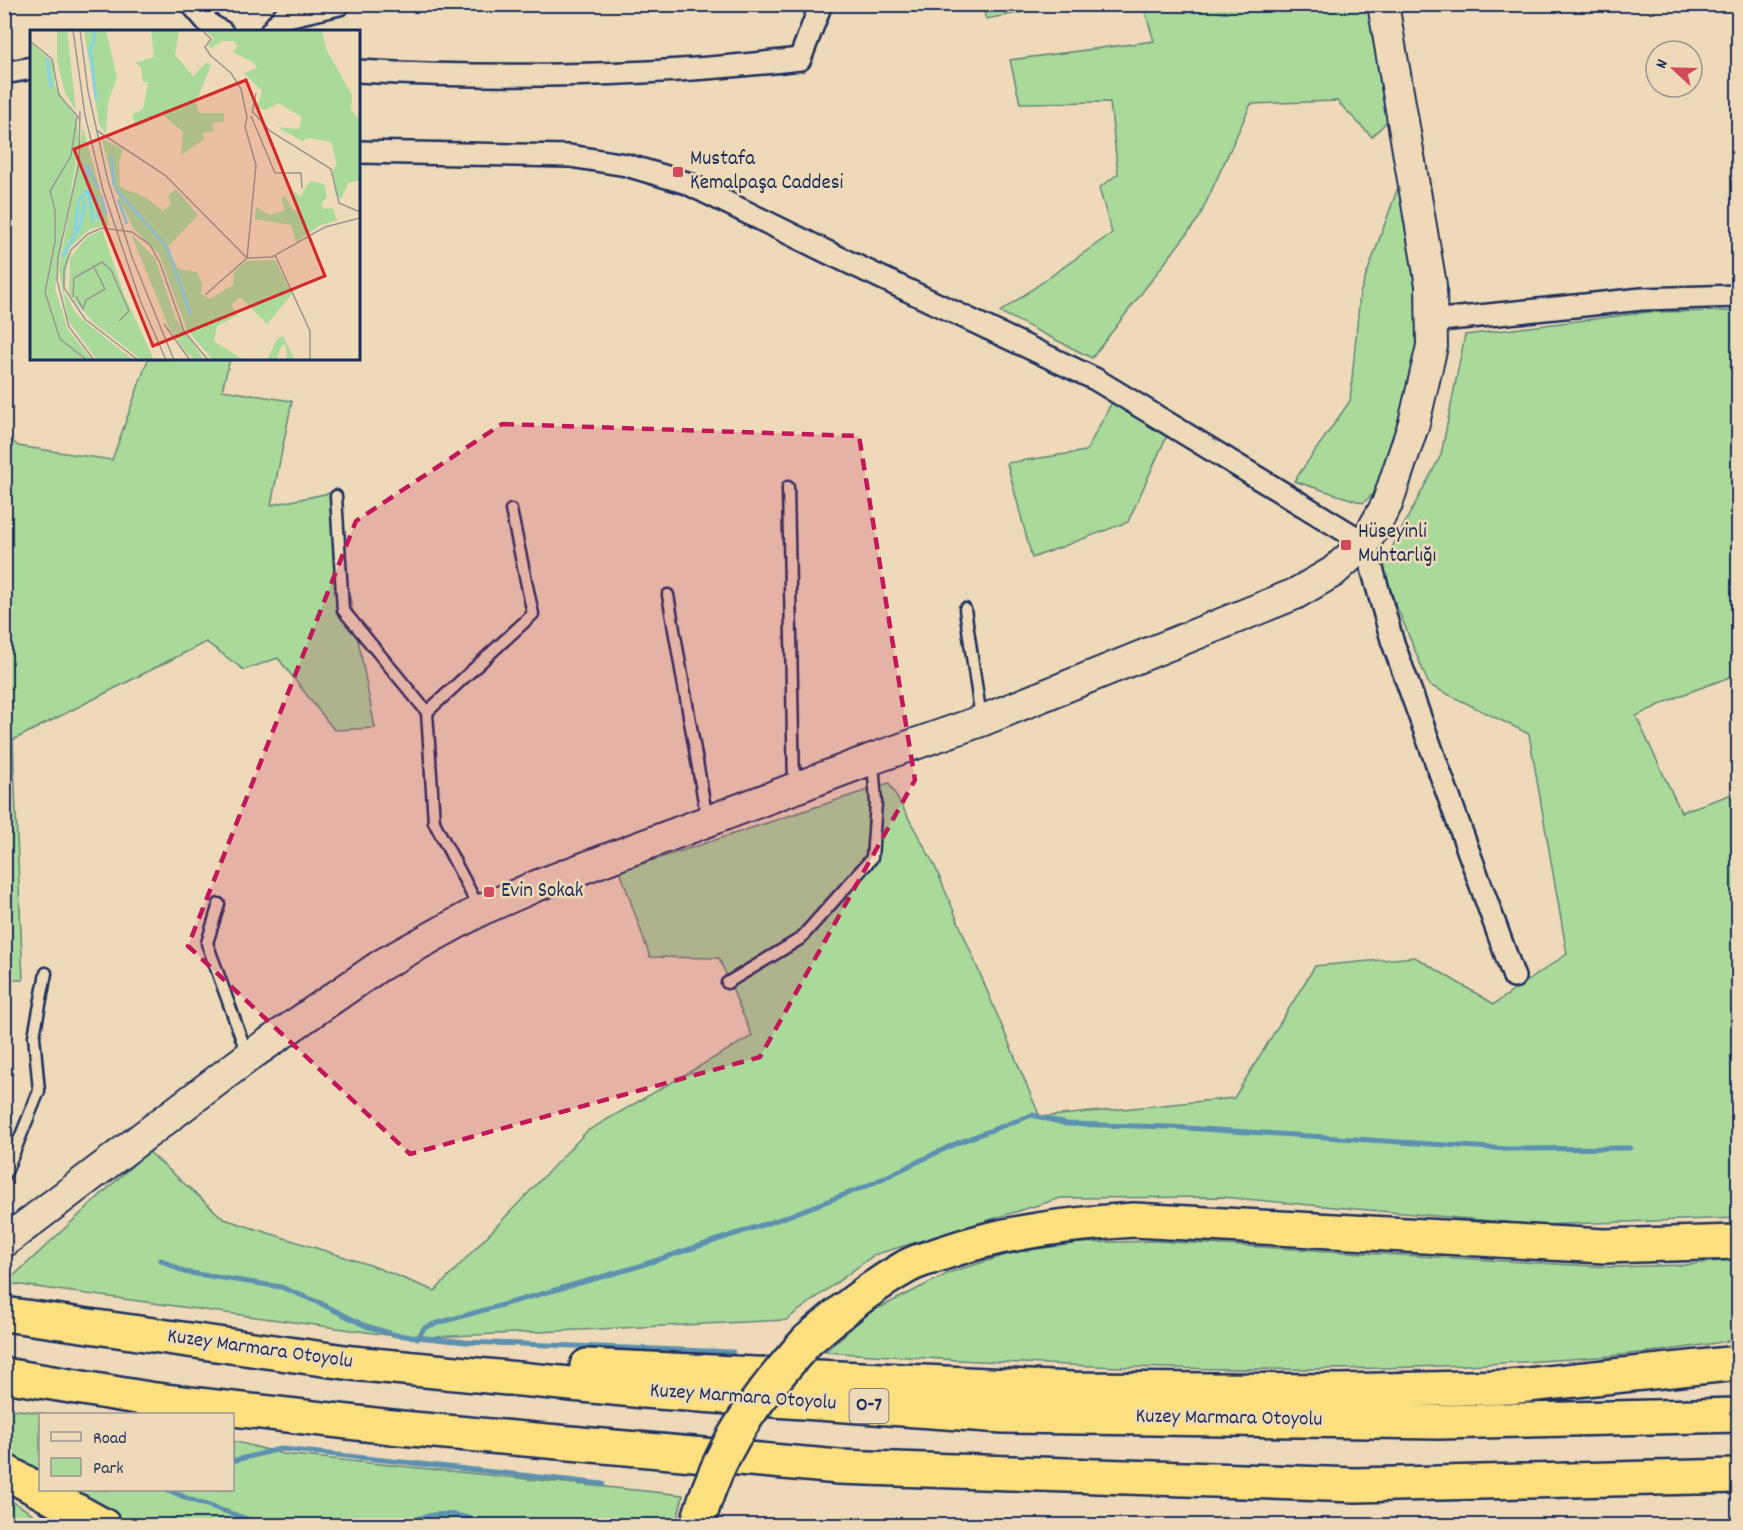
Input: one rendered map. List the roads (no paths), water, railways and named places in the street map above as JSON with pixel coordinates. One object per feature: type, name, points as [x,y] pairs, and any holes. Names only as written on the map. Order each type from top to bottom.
[{"type":"highway","points":[[697,1526],[714,1474],[735,1432],[769,1383],[807,1341],[856,1298],[908,1266],[966,1245],[1029,1231],[1080,1223],[1134,1220],[1604,1246],[1738,1242]]},
{"type":"highway","name":"Kuzey Marmara Otoyolu","points":[[4,1314],[352,1363],[644,1391],[1003,1416],[1439,1422],[1738,1415]]},
{"type":"highway","points":[[352,1363],[641,1367],[1072,1389],[1329,1391],[1509,1387],[1738,1363]]},
{"type":"highway","points":[[4,1375],[155,1400],[401,1428],[839,1467],[1355,1485],[1738,1476]]},
{"type":"highway","points":[[4,1471],[39,1490]]},
{"type":"highway","points":[[40,1491],[104,1526]]},
{"type":"main road","points":[[10,1232],[248,1057],[381,965],[481,910],[536,886],[872,759],[981,721],[1295,594],[1333,572],[1365,543],[1387,504],[1413,423],[1432,346],[1431,285],[1383,4]]},
{"type":"street","points":[[192,4],[210,25],[219,30]]},
{"type":"street","points":[[273,30],[283,17],[339,4]]},
{"type":"street","points":[[360,70],[441,75],[691,70],[800,59],[821,4]]},
{"type":"street","points":[[4,73],[30,68]]},
{"type":"street","points":[[360,152],[570,156],[626,165],[687,183],[1095,379],[1365,543],[1392,640],[1514,977]]},
{"type":"street","points":[[1431,321],[1642,298],[1738,296]]},
{"type":"lane","points":[[788,487],[794,789]]},
{"type":"lane","points":[[336,496],[344,610],[428,712],[434,822],[481,910]]},
{"type":"lane","points":[[428,712],[533,614],[511,510]]},
{"type":"lane","points":[[668,595],[707,822]]},
{"type":"lane","points":[[965,609],[981,721]]},
{"type":"lane","points":[[727,983],[800,939],[872,858],[876,803],[872,759]]},
{"type":"lane","points":[[219,904],[207,943],[248,1057]]},
{"type":"lane","points":[[4,1177],[39,1091],[34,1036],[46,973]]},
{"type":"waterway","points":[[418,1338],[424,1328],[431,1325],[633,1268],[783,1218],[867,1186],[957,1143],[1032,1115],[1067,1124],[1170,1127],[1507,1149],[1630,1148]]},
{"type":"waterway","points":[[161,1260],[184,1272],[281,1287],[366,1326],[396,1335],[466,1342],[733,1352]]},
{"type":"waterway","points":[[234,1460],[280,1449],[603,1484]]},
{"type":"waterway","points":[[170,1491],[268,1526]]},
{"type":"waterway","points":[[401,1526],[437,1514],[470,1518],[495,1526]]},
{"type":"place","name":"Mustafa Kemalpaşa Caddesi","points":[[678,172]]},
{"type":"place","name":"Hüseyinli Muhtarlığı","points":[[1346,545]]},
{"type":"place","name":"Evin Sokak","points":[[489,892]]}]
